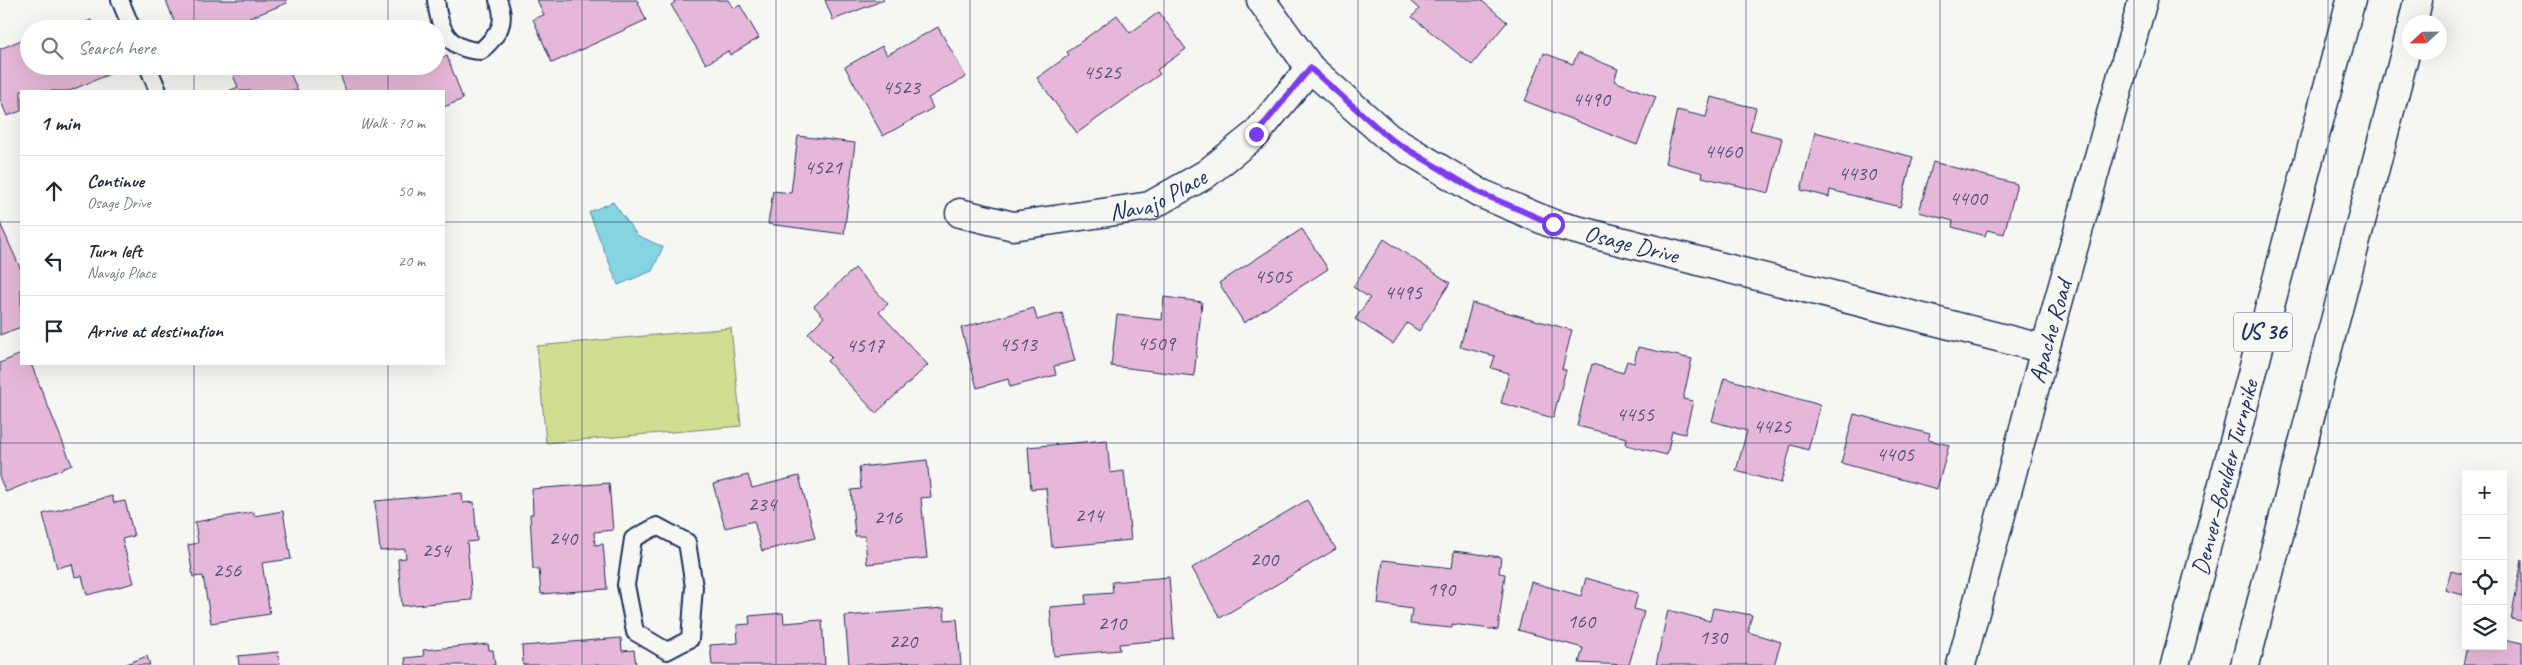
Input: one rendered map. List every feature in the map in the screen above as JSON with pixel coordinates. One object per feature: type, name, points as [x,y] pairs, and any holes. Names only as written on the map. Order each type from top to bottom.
[{"type":"main road","name":"Osage Drive","points":[[1261,0],[1310,68],[1389,138],[1480,193],[1553,224],[2045,349]]},
{"type":"main road","name":"Apache Road","points":[[1961,665],[2045,349],[2143,0]]},
{"type":"main road","name":"Denver–Boulder Turnpike","points":[[2175,665],[2351,0]]},
{"type":"main road","points":[[2414,15],[2418,0]]},
{"type":"main road","name":"US 36","points":[[2245,665],[2403,60]]},
{"type":"main road","name":"Navajo Place","points":[[960,214],[1013,226],[1150,206],[1206,174],[1256,134],[1310,68]]},
{"type":"lane","points":[[120,0],[128,20]]},
{"type":"lane","points":[[436,0],[439,20]]},
{"type":"lane","points":[[445,36],[469,51],[481,51],[497,34],[504,15],[498,0]]},
{"type":"lane","points":[[152,75],[158,90]]},
{"type":"lane","points":[[657,526],[687,542],[694,587],[690,639],[668,658],[635,632],[626,585],[633,539],[657,526]]},
{"type":"green space","points":[[731,328],[741,426],[546,443],[537,346]]},
{"type":"water","points":[[613,202],[637,235],[663,247],[652,271],[618,285],[589,212]]},
{"type":"building","points":[[166,0],[286,0],[287,3],[244,20],[174,20]]},
{"type":"building","points":[[537,0],[637,0],[646,20],[552,63],[533,19],[544,15]]},
{"type":"building","points":[[674,0],[728,0],[734,9],[740,5],[759,38],[730,55],[728,51],[706,64],[671,5],[675,2]]},
{"type":"building","points":[[825,0],[884,0],[833,20]]},
{"type":"building","points":[[1409,0],[1481,0],[1507,22],[1472,65],[1412,17],[1419,9]]},
{"type":"building","points":[[1159,12],[1186,49],[1157,70],[1160,74],[1077,133],[1037,78],[1069,55],[1067,52],[1117,15],[1130,33]]},
{"type":"building","points":[[938,27],[966,77],[928,98],[933,108],[883,136],[845,67],[882,46],[887,55]]},
{"type":"building","points":[[20,41],[20,75],[107,75],[71,90],[20,90],[20,111],[7,116],[0,99],[0,49]]},
{"type":"building","points":[[1544,53],[1573,64],[1578,53],[1618,69],[1614,81],[1656,97],[1637,145],[1525,101]]},
{"type":"building","points":[[447,56],[463,99],[445,107],[445,90],[346,90],[340,75],[445,75],[445,57]]},
{"type":"building","points":[[233,75],[291,75],[298,90],[231,90],[238,87]]},
{"type":"building","points":[[1711,97],[1756,108],[1750,130],[1782,138],[1769,193],[1702,177],[1703,173],[1665,163],[1677,110],[1706,117]]},
{"type":"building","points":[[1815,132],[1913,157],[1900,207],[1830,190],[1829,197],[1801,190]]},
{"type":"building","points":[[798,136],[855,143],[844,234],[768,224],[773,191],[791,193]]},
{"type":"building","points":[[1933,162],[2017,184],[2004,234],[1987,230],[1985,236],[1952,227],[1953,221],[1919,212]]},
{"type":"building","points":[[0,223],[20,268],[20,327],[0,335]]},
{"type":"building","points":[[1302,229],[1328,269],[1244,323],[1219,283]]},
{"type":"building","points":[[1384,239],[1450,283],[1419,331],[1407,323],[1393,344],[1355,319],[1370,298],[1353,287]]},
{"type":"building","points":[[855,268],[888,304],[879,312],[928,365],[876,413],[827,361],[831,357],[808,333],[824,317],[814,306]]},
{"type":"building","points":[[1164,297],[1202,302],[1194,376],[1111,366],[1117,315],[1162,320]]},
{"type":"building","points":[[1472,303],[1572,330],[1562,369],[1566,370],[1553,418],[1501,403],[1509,373],[1491,368],[1495,356],[1460,347]]},
{"type":"building","points":[[1034,308],[1037,320],[1062,313],[1075,361],[1054,366],[1056,375],[1010,387],[1008,379],[977,388],[961,328]]},
{"type":"building","points":[[1638,347],[1692,359],[1683,399],[1693,401],[1685,434],[1672,431],[1667,455],[1626,445],[1627,438],[1577,426],[1592,364],[1623,373],[1627,361],[1634,363]]},
{"type":"building","points":[[20,354],[20,365],[31,365],[72,465],[6,492],[0,479],[0,363]]},
{"type":"building","points":[[1724,378],[1820,405],[1808,450],[1791,445],[1781,483],[1736,471],[1747,431],[1712,421]]},
{"type":"building","points":[[1854,414],[1930,434],[1928,440],[1949,445],[1937,489],[1841,463]]},
{"type":"building","points":[[1107,440],[1110,473],[1124,471],[1131,540],[1052,547],[1046,488],[1031,489],[1028,447]]},
{"type":"building","points":[[927,460],[931,497],[921,498],[927,558],[867,564],[865,536],[855,536],[851,490],[861,489],[859,467]]},
{"type":"building","points":[[748,475],[752,488],[799,476],[815,538],[762,551],[754,521],[725,528],[713,484]]},
{"type":"building","points":[[609,483],[613,530],[594,532],[595,545],[603,544],[607,589],[541,594],[539,569],[533,569],[530,514],[533,514],[532,489]]},
{"type":"building","points":[[462,493],[463,503],[474,502],[477,541],[467,542],[472,600],[402,606],[398,559],[406,558],[405,549],[380,551],[375,501]]},
{"type":"building","points":[[112,496],[114,503],[125,501],[134,536],[122,539],[134,583],[87,595],[82,576],[75,577],[72,564],[57,568],[43,514]]},
{"type":"building","points":[[1307,500],[1336,549],[1220,618],[1192,568]]},
{"type":"building","points":[[283,511],[291,559],[262,563],[270,614],[211,623],[203,576],[193,577],[188,545],[198,543],[195,522],[254,512],[254,516]]},
{"type":"building","points":[[1454,551],[1501,557],[1499,573],[1505,574],[1498,630],[1452,624],[1452,628],[1410,624],[1412,609],[1378,604],[1383,560],[1452,568]]},
{"type":"building","points":[[2522,560],[2522,621],[2511,619]]},
{"type":"building","points":[[2451,571],[2462,574],[2462,595],[2445,590]]},
{"type":"building","points":[[1169,577],[1174,639],[1119,644],[1120,650],[1054,656],[1050,607],[1086,604],[1085,595],[1113,593],[1112,582]]},
{"type":"building","points":[[1586,578],[1638,593],[1634,609],[1644,612],[1629,665],[1579,663],[1583,648],[1518,630],[1531,582],[1581,596]]},
{"type":"building","points":[[944,608],[945,620],[957,619],[961,665],[921,665],[920,662],[849,665],[845,616]]},
{"type":"building","points":[[1713,608],[1752,615],[1748,632],[1781,642],[1774,665],[1656,665],[1668,610],[1710,621]]},
{"type":"building","points":[[783,613],[784,623],[822,620],[825,665],[712,665],[710,645],[738,643],[737,625],[750,624],[749,616]]},
{"type":"building","points":[[621,638],[622,651],[634,650],[636,665],[523,665],[522,646]]},
{"type":"building","points":[[2507,640],[2522,643],[2522,665],[2463,665],[2466,650],[2507,650]]},
{"type":"building","points":[[488,644],[489,650],[493,650],[495,665],[406,665],[405,658],[424,656],[423,650]]},
{"type":"building","points":[[278,652],[280,665],[239,665],[238,656]]},
{"type":"building","points":[[147,656],[150,665],[124,665]]},
{"type":"route","points":[[1256,134],[1310,68],[1389,138],[1480,193],[1553,224]]}]
